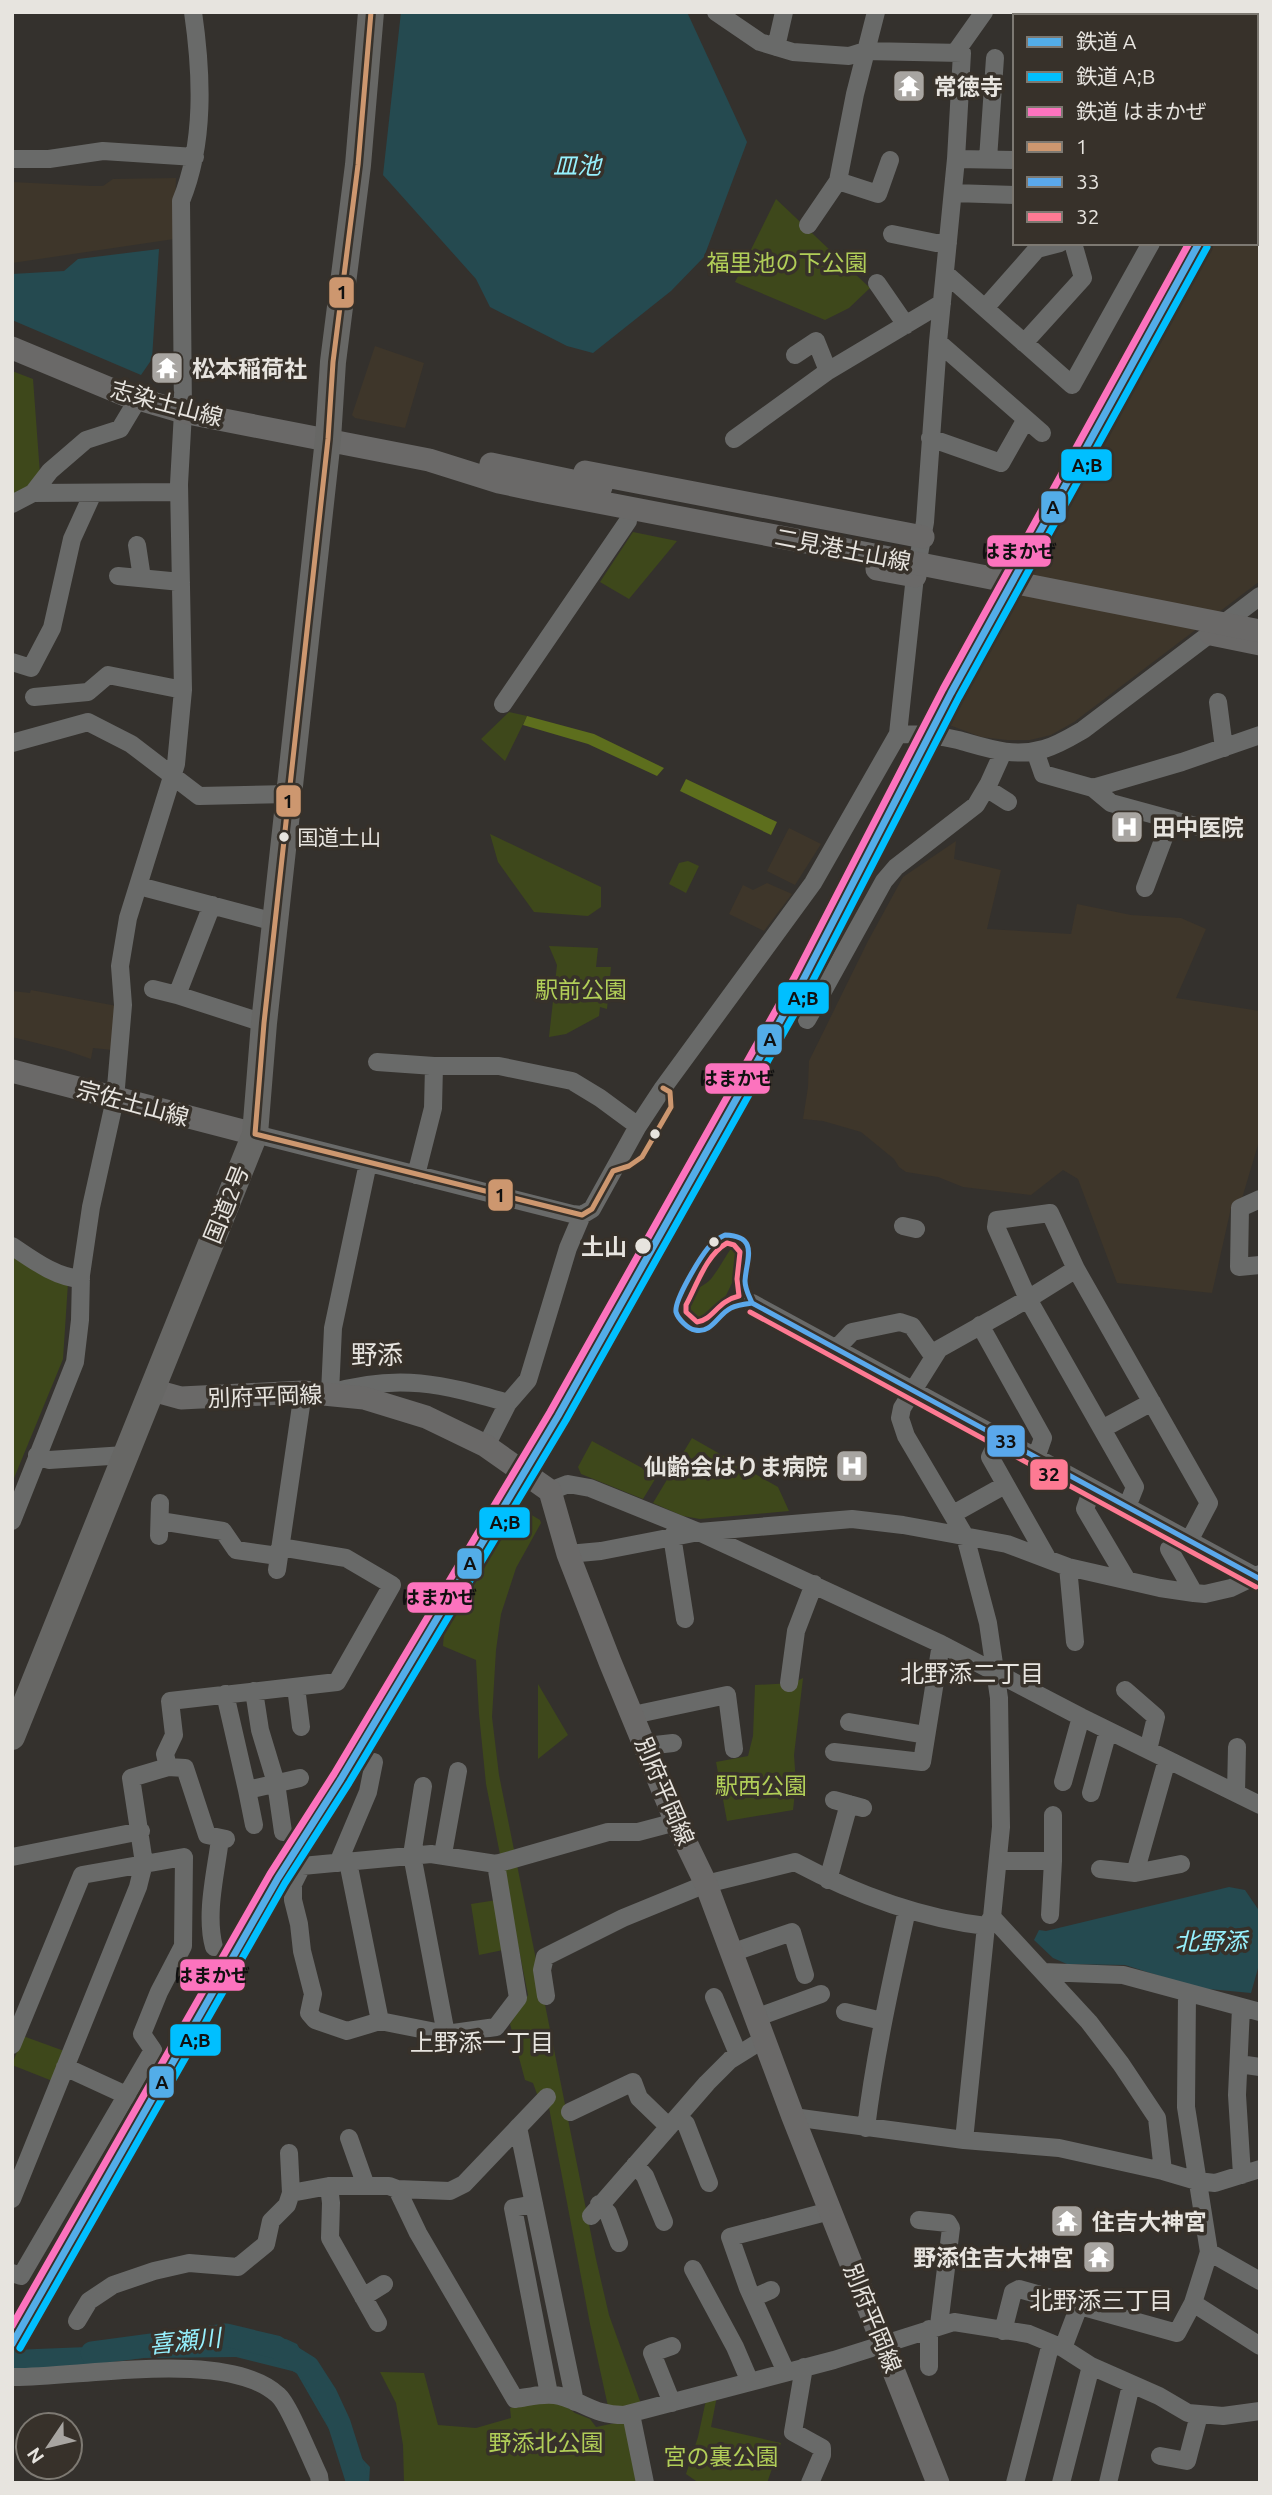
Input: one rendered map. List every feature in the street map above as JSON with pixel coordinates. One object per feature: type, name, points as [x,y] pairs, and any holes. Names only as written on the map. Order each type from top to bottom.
[{"type":"highway","name":"国道2号","points":[[12,1737],[255,1134],[264,1023],[328,439],[333,362],[358,164],[371,12]]},
{"type":"main road","name":"志染土山線","points":[[12,348],[138,399],[183,412],[328,439]]},
{"type":"main road","name":"二見港土山線","points":[[328,439],[429,460],[499,482],[910,555],[1258,604]]},
{"type":"main road","name":"二見港土山線","points":[[429,460],[485,463],[1260,631]]},
{"type":"main road","points":[[499,482],[533,500],[628,521],[910,555]]},
{"type":"main road","points":[[1211,634],[1260,644]]},
{"type":"main road","name":"宗佐土山線","points":[[12,1071],[255,1134]]},
{"type":"main road","name":"別府平岡線","points":[[152,1390],[181,1398],[303,1392],[364,1398],[426,1418],[486,1446],[550,1491],[568,1554],[676,1822],[706,1884],[793,2117],[938,2483]]},
{"type":"street","points":[[12,1521],[75,1362],[81,1279],[92,1198],[115,1099],[123,1005],[120,966],[128,919],[176,764],[183,690],[179,492],[183,412],[181,201],[195,157],[200,79],[193,12]]},
{"type":"street","points":[[486,1446],[508,1403],[528,1380],[568,1248],[582,1215],[592,1209],[663,1087],[813,883],[898,734],[910,555],[930,438],[956,159],[962,53],[865,51],[849,55],[793,51],[760,42],[716,12]]},
{"type":"street","points":[[776,47],[784,12]]},
{"type":"street","points":[[808,225],[838,181],[865,51],[876,12]]},
{"type":"street","points":[[956,53],[984,12]]},
{"type":"street","points":[[1103,12],[1123,14]]},
{"type":"street","points":[[988,159],[995,58]]},
{"type":"street","points":[[12,159],[49,159],[103,151],[195,157]]},
{"type":"street","points":[[956,159],[1013,160]]},
{"type":"street","points":[[838,181],[878,194],[890,160]]},
{"type":"street","points":[[953,193],[1013,195]]},
{"type":"street","points":[[892,234],[948,243]]},
{"type":"street","points":[[985,308],[1037,250],[1053,245]]},
{"type":"street","points":[[1024,343],[1083,278],[1074,245]]},
{"type":"street","points":[[945,273],[1072,385],[1150,245]]},
{"type":"street","points":[[877,283],[906,325]]},
{"type":"street","points":[[734,439],[828,371],[942,303]]},
{"type":"street","points":[[795,355],[816,341],[828,371]]},
{"type":"street","points":[[938,342],[1042,433]]},
{"type":"street","points":[[12,504],[33,493],[50,471],[86,440],[120,429],[138,399]]},
{"type":"street","points":[[930,438],[1001,463],[1026,419]]},
{"type":"street","points":[[33,493],[179,492]]},
{"type":"street","points":[[12,662],[31,668],[52,628],[72,539],[93,494]]},
{"type":"street","points":[[503,704],[628,521]]},
{"type":"street","points":[[137,545],[142,578]]},
{"type":"street","points":[[118,576],[181,582]]},
{"type":"street","points":[[898,734],[938,736],[1003,752],[1035,751],[1059,743],[1083,730],[1211,634],[1258,604]]},
{"type":"street","points":[[34,697],[89,692],[108,675],[183,690]]},
{"type":"street","points":[[1217,702],[1224,748]]},
{"type":"street","points":[[12,743],[88,722],[131,744],[199,796],[289,794]]},
{"type":"street","points":[[1093,788],[1260,736]]},
{"type":"street","points":[[1035,751],[1042,774],[1093,788],[1111,803],[1210,830],[1234,831],[1223,846]]},
{"type":"street","points":[[807,1020],[884,881],[896,867],[968,813],[986,788],[1003,752]]},
{"type":"street","points":[[986,788],[1008,802]]},
{"type":"street","points":[[1145,888],[1171,819]]},
{"type":"street","points":[[139,886],[275,922]]},
{"type":"street","points":[[177,995],[212,905]]},
{"type":"street","points":[[153,989],[264,1023]]},
{"type":"street","points":[[377,1062],[434,1066],[499,1066],[572,1081],[638,1126]]},
{"type":"street","points":[[416,1175],[433,1108],[434,1066]]},
{"type":"street","points":[[255,1134],[582,1215]]},
{"type":"street","points":[[368,1163],[333,1328],[330,1393],[355,1386],[409,1381],[442,1384],[508,1403]]},
{"type":"street","points":[[1260,1199],[1240,1208],[1239,1267],[1260,1265]]},
{"type":"street","points":[[1127,1507],[1135,1487],[1028,1299],[996,1227],[997,1220],[1051,1213],[1076,1269],[1209,1503],[1189,1541]]},
{"type":"street","points":[[12,1246],[43,1267],[81,1279]]},
{"type":"street","points":[[964,2140],[1001,1827],[999,1698],[988,1623],[965,1536],[902,1426],[902,1408],[939,1349],[1076,1269]]},
{"type":"street","points":[[752,1303],[1259,1577]]},
{"type":"street","points":[[836,1349],[852,1332],[900,1322],[912,1326],[933,1356]]},
{"type":"street","points":[[980,1325],[1043,1437],[1036,1458]]},
{"type":"street","points":[[278,1558],[303,1392]]},
{"type":"street","points":[[1102,1429],[1152,1402]]},
{"type":"street","points":[[999,1438],[990,1457],[1046,1556]]},
{"type":"street","points":[[37,1455],[49,1460],[125,1455]]},
{"type":"street","points":[[550,1491],[568,1484],[590,1488],[699,1532],[941,1644],[1108,1731],[1260,1805]]},
{"type":"street","points":[[953,1514],[1005,1485]]},
{"type":"street","points":[[1092,1489],[1085,1509],[1127,1580]]},
{"type":"street","points":[[568,1554],[601,1552],[699,1532],[852,1519],[1007,1544],[1046,1556],[1068,1567],[1194,1593],[1205,1594],[1231,1588],[1259,1577]]},
{"type":"street","points":[[160,1520],[223,1531],[236,1550],[278,1558],[346,1558],[392,1585],[337,1682],[225,1693],[170,1702],[174,1735],[165,1754],[168,1767]]},
{"type":"street","points":[[672,1536],[678,1608]]},
{"type":"street","points":[[1170,1549],[1194,1593]]},
{"type":"street","points":[[1068,1567],[1075,1642]]},
{"type":"street","points":[[789,1683],[796,1631],[814,1584]]},
{"type":"street","points":[[834,1752],[922,1762],[941,1644]]},
{"type":"street","points":[[296,1686],[301,1727]]},
{"type":"street","points":[[1125,1690],[1157,1717],[1148,1750]]},
{"type":"street","points":[[254,1691],[260,1730],[276,1783],[283,1832]]},
{"type":"street","points":[[225,1693],[254,1825]]},
{"type":"street","points":[[633,1715],[727,1695],[734,1749]]},
{"type":"street","points":[[1063,1783],[1081,1717]]},
{"type":"street","points":[[849,1722],[926,1735]]},
{"type":"street","points":[[1091,1793],[1108,1731]]},
{"type":"street","points":[[646,1746],[673,1743]]},
{"type":"street","points":[[1236,1793],[1237,1747]]},
{"type":"street","points":[[1135,1873],[1167,1760]]},
{"type":"street","points":[[374,1762],[368,1792],[343,1863],[380,2021]]},
{"type":"street","points":[[12,2199],[138,1887],[144,1864],[131,1778],[168,1767],[185,1768],[211,1836],[214,1886],[211,1933],[215,1947]]},
{"type":"street","points":[[443,1854],[458,1771]]},
{"type":"street","points":[[247,1790],[300,1777]]},
{"type":"street","points":[[423,1786],[412,1856],[446,2034]]},
{"type":"street","points":[[828,1880],[849,1804]]},
{"type":"street","points":[[1051,1915],[1053,1815]]},
{"type":"street","points":[[496,1864],[518,1998],[496,2026],[446,2034],[380,2021],[347,2031],[315,2020],[309,2013],[313,1994],[293,1900],[293,1884],[302,1866],[443,1854],[496,1864],[608,1832],[638,1832],[676,1822]]},
{"type":"street","points":[[12,1857],[141,1831]]},
{"type":"street","points":[[12,2045],[82,1875],[184,1857],[183,1946],[159,1992],[142,2034],[153,2050],[22,2276],[12,2273]]},
{"type":"street","points":[[998,1861],[1052,1861]]},
{"type":"street","points":[[546,1996],[541,1970],[545,1957],[623,1918],[706,1884],[795,1862],[828,1880],[907,1910],[953,1922],[989,1921],[1043,1972],[1089,2022],[1121,2064],[1157,2118],[1163,2171]]},
{"type":"street","points":[[1100,1869],[1135,1873],[1181,1864]]},
{"type":"street","points":[[866,2128],[882,2021],[907,1910]]},
{"type":"street","points":[[731,1953],[799,1930],[805,1975]]},
{"type":"street","points":[[1043,1972],[1124,1975],[1260,2012]]},
{"type":"street","points":[[619,2243],[608,2213],[595,2210],[759,2028],[821,1994]]},
{"type":"street","points":[[1003,2331],[1013,2292],[1019,2289],[1177,2333],[1193,2303],[1209,2252],[1185,2107],[1187,1994]]},
{"type":"street","points":[[715,1997],[738,2054]]},
{"type":"street","points":[[1241,2008],[1237,2095],[1242,2175]]},
{"type":"street","points":[[845,2012],[882,2021]]},
{"type":"street","points":[[1239,2064],[1260,2067]]},
{"type":"street","points":[[65,2067],[128,2096]]},
{"type":"street","points":[[570,2112],[633,2082],[639,2098],[674,2122],[686,2124],[709,2183]]},
{"type":"street","points":[[290,2193],[329,2186],[454,2190],[464,2184],[547,2097]]},
{"type":"street","points":[[793,2117],[964,2140],[1059,2148],[1197,2181],[1215,2183],[1260,2169]]},
{"type":"street","points":[[518,2127],[575,2402]]},
{"type":"street","points":[[349,2137],[366,2186]]},
{"type":"street","points":[[77,2320],[89,2301],[113,2285],[154,2271],[189,2263],[238,2267],[266,2244],[271,2221],[287,2205],[290,2193],[289,2153]]},
{"type":"street","points":[[635,2165],[645,2176],[663,2222]]},
{"type":"street","points":[[329,2186],[330,2238],[377,2323]]},
{"type":"street","points":[[397,2189],[418,2233],[515,2399],[549,2394],[606,2415],[631,2414],[804,2367],[954,2322],[1029,2334],[1057,2346],[1091,2366],[1159,2396],[1188,2413],[1223,2416],[1260,2411]]},
{"type":"street","points":[[534,2204],[513,2207],[549,2394]]},
{"type":"street","points":[[786,2372],[752,2298],[730,2237],[830,2211]]},
{"type":"street","points":[[919,2220],[948,2223],[951,2228],[929,2367]]},
{"type":"street","points":[[1209,2252],[1260,2281]]},
{"type":"street","points":[[693,2269],[708,2284],[750,2382]]},
{"type":"street","points":[[363,2297],[384,2284]]},
{"type":"street","points":[[529,2289],[551,2285]]},
{"type":"street","points":[[752,2298],[771,2290]]},
{"type":"street","points":[[1193,2303],[1260,2346]]},
{"type":"street","points":[[1015,2483],[1057,2346],[1079,2306]]},
{"type":"street","points":[[672,2346],[649,2347],[672,2403]]},
{"type":"street","points":[[1061,2483],[1091,2366]]},
{"type":"street","points":[[804,2367],[791,2438],[822,2448],[816,2479]]},
{"type":"street","points":[[12,2377],[62,2376],[137,2369],[214,2370],[260,2381],[281,2397],[320,2483]]},
{"type":"street","points":[[1108,2483],[1131,2385]]},
{"type":"street","points":[[631,2414],[645,2483]]},
{"type":"street","points":[[1168,2462],[1187,2461],[1199,2415]]},
{"type":"shaded area","points":[[1260,149],[1260,581],[1074,722],[1051,735],[1030,740],[1007,740],[981,737],[944,723],[1070,485],[1206,245],[1258,245]]},
{"type":"shaded area","points":[[176,178],[174,239],[12,263],[12,182],[103,186],[113,179]]},
{"type":"shaded area","points":[[375,346],[424,363],[405,428],[355,418],[352,415]]},
{"type":"shaded area","points":[[789,828],[821,844],[795,885],[767,871]]},
{"type":"shaded area","points":[[956,841],[954,859],[1001,870],[987,929],[1071,934],[1077,904],[1131,915],[1181,918],[1206,929],[1176,998],[1260,1011],[1260,1138],[1240,1205],[1231,1208],[1212,1293],[1117,1283],[1078,1179],[1063,1170],[1031,1195],[963,1187],[938,1177],[906,1172],[861,1132],[823,1121],[803,1119],[809,1061],[903,877]]},
{"type":"shaded area","points":[[767,883],[792,894],[764,931],[729,914],[743,885],[753,890]]},
{"type":"shaded area","points":[[31,990],[117,1006],[112,1050],[93,1048],[91,1059],[12,1037],[12,991],[30,993]]},
{"type":"green space","name":"福里池の下公園","points":[[776,199],[870,288],[849,308],[825,320],[735,282]]},
{"type":"green space","points":[[12,371],[33,379],[40,474],[12,500]]},
{"type":"green space","points":[[633,532],[677,541],[629,599],[600,582]]},
{"type":"green space","points":[[509,712],[527,716],[505,761],[481,739]]},
{"type":"green space","points":[[527,716],[594,734],[664,768],[657,776],[588,744],[523,725]]},
{"type":"green space","points":[[686,779],[777,822],[771,835],[680,791]]},
{"type":"green space","points":[[490,834],[601,887],[601,907],[588,916],[534,912],[498,862]]},
{"type":"green space","points":[[688,861],[699,866],[686,893],[669,884],[679,863]]},
{"type":"green space","name":"駅前公園","points":[[549,946],[598,948],[596,967],[611,967],[607,1009],[600,1007],[599,1016],[566,1034],[549,1037],[557,965]]},
{"type":"green space","points":[[734,1249],[742,1254],[743,1260],[721,1306],[702,1323],[691,1321],[683,1312],[686,1299],[711,1279],[730,1250]]},
{"type":"green space","points":[[12,1254],[68,1283],[63,1359],[12,1483]]},
{"type":"green space","points":[[692,1438],[778,1487],[789,1511],[700,1519],[683,1516],[653,1503]]},
{"type":"green space","points":[[592,1441],[657,1476],[643,1499],[581,1474],[578,1467]]},
{"type":"green space","points":[[520,1508],[541,1523],[516,1568],[501,1614],[492,1717],[499,1775],[596,2259],[609,2315],[641,2404],[609,2411],[547,2097],[538,2097],[533,2083],[525,2080],[510,2024],[528,1995],[486,1784],[476,1660],[443,1646],[444,1632]]},
{"type":"green space","name":"駅西公園","points":[[803,1678],[794,1755],[796,1783],[793,1810],[727,1821],[716,1762],[748,1756],[753,1736],[755,1685],[793,1683]]},
{"type":"green space","points":[[538,1684],[568,1735],[538,1759]]},
{"type":"green space","points":[[497,1900],[508,1949],[479,1955],[471,1904]]},
{"type":"green space","points":[[23,2036],[67,2052],[55,2082],[12,2065]]},
{"type":"green space","name":"野添北公園","points":[[380,2372],[424,2373],[438,2425],[476,2428],[511,2418],[510,2408],[534,2401],[561,2403],[590,2419],[596,2427],[630,2420],[642,2483],[404,2483],[403,2445],[396,2403]]},
{"type":"green space","name":"宮の裏公園","points":[[717,2396],[711,2427],[781,2443],[767,2483],[699,2483],[686,2474],[706,2400]]},
{"type":"water","name":"皿池","points":[[401,12],[687,12],[747,142],[704,257],[671,291],[593,353],[567,346],[490,307],[476,279],[383,175]]},
{"type":"water","points":[[159,249],[152,359],[141,375],[12,320],[12,274],[64,271],[78,259]]},
{"type":"water","name":"北野添","points":[[1229,1887],[1245,1890],[1260,1912],[1260,1961],[1251,1993],[1198,1988],[1125,1965],[1067,1964],[1053,1958],[1034,1940],[1039,1930],[1046,1931]]},
{"type":"water","points":[[226,2335],[255,2342],[286,2339],[297,2344],[328,2400],[344,2440],[370,2467],[369,2483],[363,2483],[364,2472],[337,2443],[296,2372],[236,2357],[144,2358],[12,2372],[12,2350],[87,2347],[118,2350]]},
{"type":"waterway","name":"喜瀬川","points":[[92,2353],[226,2335],[276,2347],[308,2367],[326,2395],[339,2423],[358,2483]]},
{"type":"rail line","name":"はまかぜ","points":[[12,2326],[270,1874],[334,1774],[550,1412],[794,978],[943,689],[1188,245]]},
{"type":"rail line","name":"A","points":[[12,2344],[278,1878],[341,1779],[558,1416],[802,982],[951,693],[1198,245]]},
{"type":"rail line","name":"A;B","points":[[20,2348],[285,1883],[349,1783],[566,1420],[810,986],[959,697],[1207,247]]},
{"type":"transit line","name":"1","points":[[255,1134],[264,1023],[328,439],[333,362],[358,165],[371,12]]},
{"type":"transit line","name":"1","points":[[255,1134],[582,1215],[592,1209],[613,1171],[629,1166],[642,1157],[671,1107],[670,1092],[663,1088]]},
{"type":"transit line","name":"33","points":[[725,1235],[736,1236],[747,1244],[745,1284],[752,1303],[731,1308],[706,1329],[692,1329],[677,1315],[676,1306],[704,1253],[725,1235]]},
{"type":"transit line","name":"32","points":[[727,1243],[734,1245],[740,1252],[737,1279],[739,1296],[725,1302],[707,1318],[697,1322],[686,1312],[686,1305],[713,1255],[727,1243]]},
{"type":"transit line","name":"33","points":[[752,1303],[1260,1579]]},
{"type":"transit line","name":"32","points":[[750,1312],[1256,1587]]},
{"type":"place","name":"常徳寺","points":[[909,86]]},
{"type":"place","name":"松本稲荷社","points":[[167,368]]},
{"type":"place","name":"田中医院","points":[[1127,827]]},
{"type":"place","name":"国道土山","points":[[284,837]]},
{"type":"place","name":"土山","points":[[643,1246]]},
{"type":"place","name":"仙齢会はりま病院","points":[[852,1466]]},
{"type":"place","name":"住吉大神宮","points":[[1067,2221]]},
{"type":"place","name":"野添住吉大神宮","points":[[1099,2257]]},
{"type":"district","name":"野添","points":[[377,1354]]},
{"type":"district","name":"北野添二丁目","points":[[972,1673]]},
{"type":"district","name":"上野添一丁目","points":[[482,2042]]},
{"type":"district","name":"北野添三丁目","points":[[1101,2300]]}]
